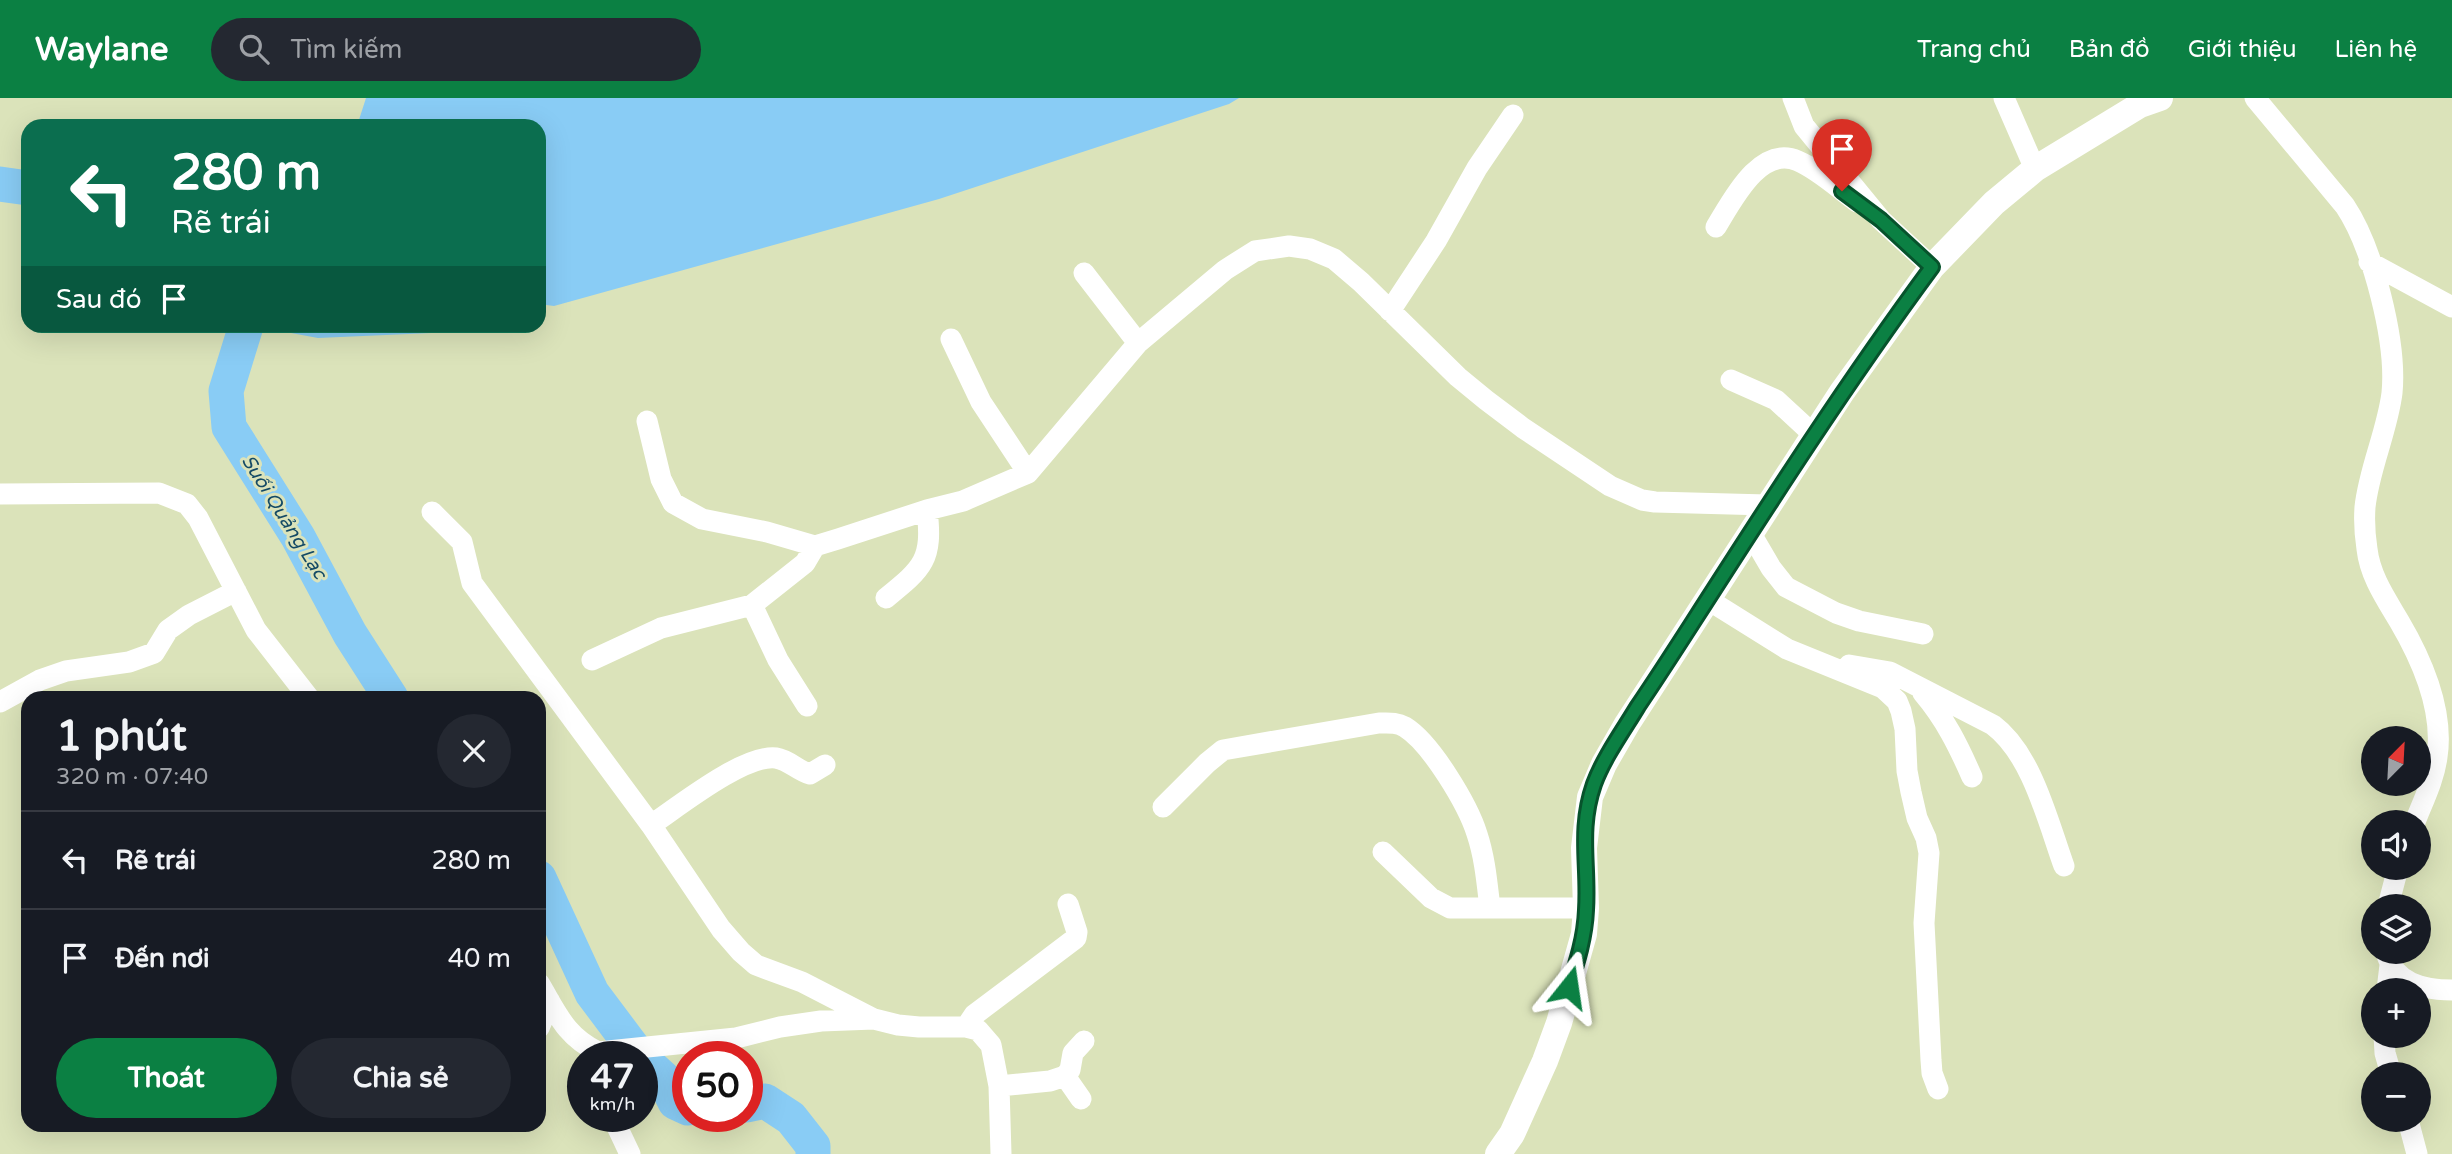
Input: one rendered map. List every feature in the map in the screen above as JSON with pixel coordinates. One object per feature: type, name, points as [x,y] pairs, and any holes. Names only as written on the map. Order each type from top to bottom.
[{"type":"main road","points":[[1498,1154],[1512,1134],[1550,1048],[1581,946],[1586,908],[1584,838],[1590,797],[1596,780],[1627,724],[1814,436],[1932,267],[1994,203],[2035,169],[2148,100]]},
{"type":"street","points":[[1793,98],[1804,126],[1881,220]]},
{"type":"street","points":[[2004,98],[2035,169]]},
{"type":"street","points":[[2255,98],[2357,224],[2389,327],[2393,361],[2392,394],[2365,505],[2367,554],[2377,584],[2415,647],[2431,690],[2437,756],[2420,810]]},
{"type":"street","points":[[1390,311],[1436,241],[1477,168],[1513,115]]},
{"type":"street","points":[[1716,227],[1749,176],[1772,161],[1783,158],[1802,163],[1881,220],[1932,267]]},
{"type":"street","points":[[646,421],[661,479],[673,503],[702,519],[815,545],[963,501],[1028,473],[1138,343],[1224,270],[1255,251],[1289,246],[1310,248],[1334,260],[1361,282],[1458,377],[1486,400],[1610,486],[1642,500],[1655,502],[1768,505]]},
{"type":"street","points":[[2369,262],[2452,307]]},
{"type":"street","points":[[1084,272],[1138,343]]},
{"type":"street","points":[[951,339],[981,402],[1028,473]]},
{"type":"street","points":[[1731,380],[1776,400],[1814,436]]},
{"type":"street","points":[[0,494],[159,493],[187,504],[198,518],[256,630],[304,691]]},
{"type":"street","points":[[886,598],[923,562],[930,538],[926,510]]},
{"type":"street","points":[[432,512],[462,542],[472,583],[651,825],[720,929],[756,965],[802,982],[874,1019],[898,1025],[967,1027],[978,1030],[991,1045],[999,1086],[1001,1154]]},
{"type":"street","points":[[1750,532],[1771,568],[1786,587],[1836,613],[1859,621],[1923,634]]},
{"type":"street","points":[[592,660],[661,628],[752,606],[805,563],[815,545]]},
{"type":"street","points":[[0,702],[40,680],[66,671],[129,662],[153,653],[168,630],[189,615],[236,591]]},
{"type":"street","points":[[1707,599],[1787,649],[1882,688],[1897,701],[1902,710],[1910,792],[1926,838],[1928,853],[1925,937],[1932,1073],[1938,1088]]},
{"type":"street","points":[[752,606],[778,660],[807,706]]},
{"type":"street","points":[[1819,662],[1890,672],[1993,725],[2013,744],[2043,807],[2064,866]]},
{"type":"street","points":[[1917,686],[1949,727],[1972,776]]},
{"type":"street","points":[[1163,807],[1223,750],[1379,723],[1395,723],[1417,737],[1456,788],[1476,832],[1485,868],[1490,908]]},
{"type":"street","points":[[651,825],[736,769],[756,761],[775,758],[792,763],[810,774],[825,765]]},
{"type":"street","points":[[1383,852],[1411,881],[1439,903],[1450,908],[1586,908]]},
{"type":"street","points":[[967,1027],[974,1015],[1076,938],[1077,932],[1068,904]]},
{"type":"street","points":[[2392,964],[2404,980],[2432,990],[2452,990]]},
{"type":"street","points":[[546,995],[569,1033],[578,1041]]},
{"type":"street","points":[[546,1011],[550,1002]]},
{"type":"street","points":[[658,1046],[736,1038],[780,1027],[821,1021],[874,1019]]},
{"type":"street","points":[[999,1086],[1051,1081],[1066,1076],[1073,1053],[1084,1041]]},
{"type":"street","points":[[1066,1076],[1081,1099]]},
{"type":"street","points":[[620,1132],[630,1154]]},
{"type":"street","points":[[2411,1132],[2417,1154]]},
{"type":"water","points":[[366,98],[1239,98],[1229,104],[939,199],[554,306],[546,305],[546,119],[359,119]]},
{"type":"water","points":[[291,333],[431,333],[318,338]]},
{"type":"waterway","points":[[0,184],[21,187]]},
{"type":"waterway","name":"Suối Quảng Lạc","points":[[244,333],[226,391],[229,427],[298,537],[350,634],[387,691]]},
{"type":"waterway","name":"Suối Quảng Lạc","points":[[546,893],[592,993],[628,1041]]},
{"type":"waterway","name":"Suối Quảng Lạc","points":[[658,1073],[672,1096]]},
{"type":"waterway","name":"Suối Quảng Lạc","points":[[763,1101],[791,1118],[813,1146],[813,1154]]},
{"type":"route","points":[[1569,987],[1584,934],[1586,820],[1590,797],[1604,764],[1759,519],[1888,326],[1932,267],[1881,220],[1842,191]]}]
